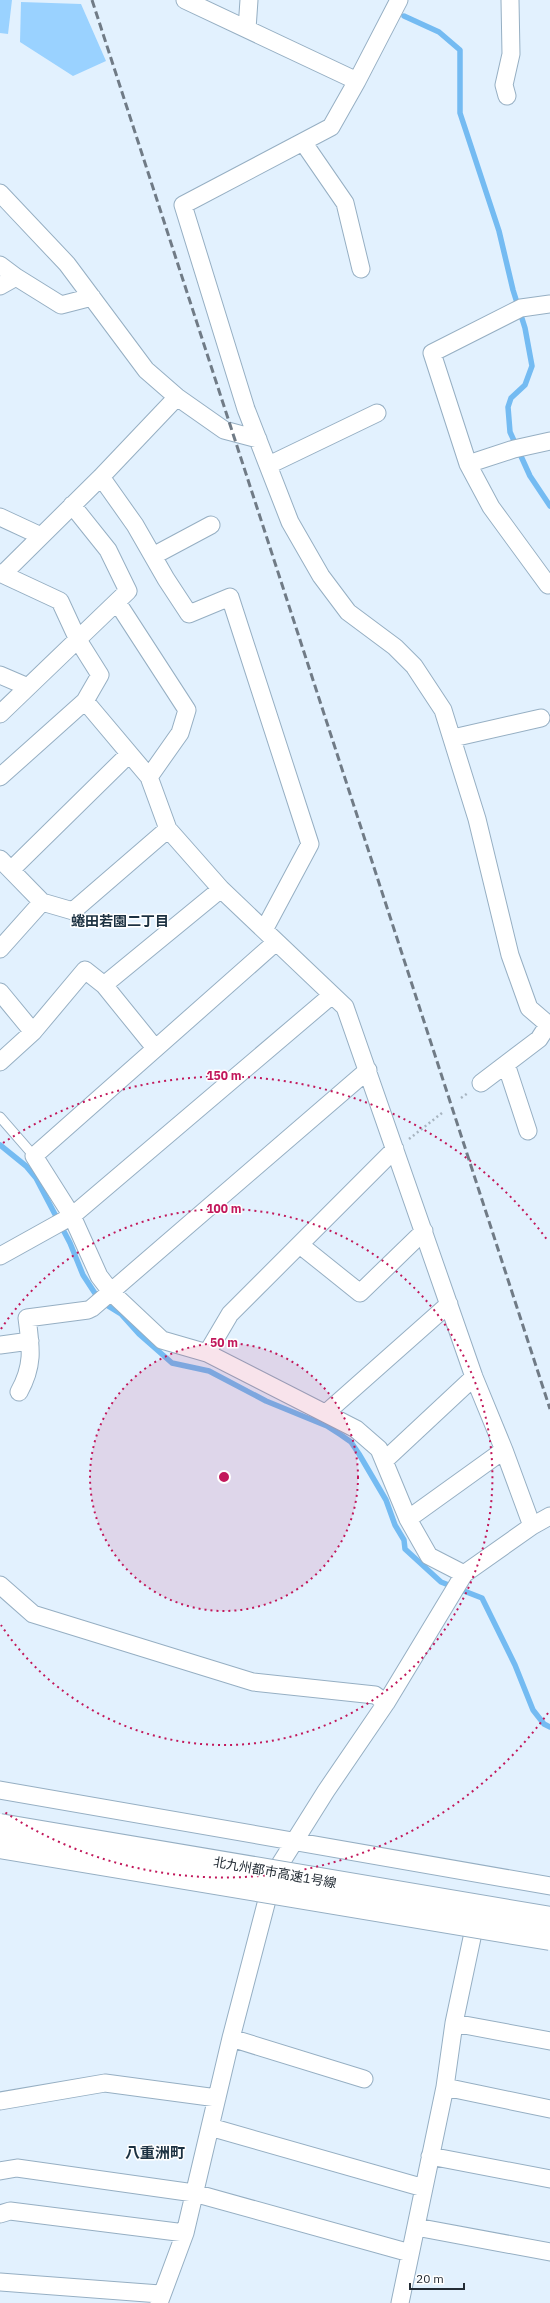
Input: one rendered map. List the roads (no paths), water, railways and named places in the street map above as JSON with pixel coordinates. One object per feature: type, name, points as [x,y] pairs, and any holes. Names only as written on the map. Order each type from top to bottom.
[{"type":"highway","name":"北九州都市高速1号線","points":[[0,1825],[550,1918]]},
{"type":"highway","name":"北九州都市高速1号線","points":[[0,1847],[550,1939]]},
{"type":"street","points":[[184,0],[357,81]]},
{"type":"street","points":[[247,29],[249,0]]},
{"type":"street","points":[[399,0],[357,81],[331,127],[183,205],[258,439],[269,464],[290,522],[321,576],[348,612],[395,647],[414,666],[443,710],[453,738],[477,819],[510,954],[529,1008],[549,1026],[539,1039],[481,1083]]},
{"type":"street","points":[[507,96],[504,85],[511,54],[510,0]]},
{"type":"street","points":[[302,142],[345,203],[361,269]]},
{"type":"street","points":[[0,193],[18,210],[67,264],[146,370],[177,397],[224,430],[258,439]]},
{"type":"street","points":[[0,264],[16,277],[61,305],[92,297]]},
{"type":"street","points":[[0,286],[16,277]]},
{"type":"street","points":[[550,304],[521,308],[432,352],[468,464],[491,507],[548,585],[550,584]]},
{"type":"street","points":[[0,777],[85,701],[100,675],[78,640],[60,601],[2,573],[101,477],[177,397]]},
{"type":"street","points":[[269,464],[377,413]]},
{"type":"street","points":[[468,464],[514,449],[550,441]]},
{"type":"street","points":[[101,477],[135,524],[189,614],[230,597],[310,844],[264,930]]},
{"type":"street","points":[[0,714],[128,591],[108,550],[72,505]]},
{"type":"street","points":[[0,517],[41,536]]},
{"type":"street","points":[[153,556],[210,525]]},
{"type":"street","points":[[117,602],[187,710],[180,732],[149,777]]},
{"type":"street","points":[[0,675],[28,687]]},
{"type":"street","points":[[85,701],[149,777],[168,829],[221,889],[345,1007],[474,1376],[504,1450],[532,1526]]},
{"type":"street","points":[[453,738],[541,718]]},
{"type":"street","points":[[130,754],[5,864],[42,902],[73,911],[168,829]]},
{"type":"street","points":[[104,985],[221,889]]},
{"type":"street","points":[[0,949],[42,902]]},
{"type":"street","points":[[276,942],[34,1156],[62,1221],[99,1276],[102,1300],[162,1340],[206,1353],[356,1429],[379,1449],[408,1519],[429,1556],[464,1574]]},
{"type":"street","points":[[0,1062],[33,1032],[85,970],[104,985],[155,1048]]},
{"type":"street","points":[[0,992],[33,1032]]},
{"type":"street","points":[[0,1256],[62,1221],[332,995]]},
{"type":"street","points":[[506,1064],[528,1131]]},
{"type":"street","points":[[19,1392],[28,1374],[30,1341],[27,1318],[88,1310],[102,1300],[368,1070]]},
{"type":"street","points":[[206,1353],[230,1314],[395,1149]]},
{"type":"street","points":[[300,1245],[360,1293],[424,1231]]},
{"type":"street","points":[[326,1414],[449,1304]]},
{"type":"street","points":[[0,1345],[30,1341]]},
{"type":"street","points":[[384,1461],[474,1376]]},
{"type":"street","points":[[408,1519],[504,1450]]},
{"type":"street","points":[[0,2282],[160,2298],[185,2233],[230,2038],[267,1900],[277,1869],[326,1791],[386,1703],[464,1574],[532,1526],[550,1516]]},
{"type":"street","points":[[0,1585],[33,1614],[253,1682],[375,1695],[386,1703]]},
{"type":"street","points":[[0,1790],[550,1886]]},
{"type":"street","points":[[400,2303],[445,2087],[454,2023],[473,1933]]},
{"type":"street","points":[[454,2023],[550,2041]]},
{"type":"street","points":[[230,2038],[364,2079]]},
{"type":"street","points":[[0,2101],[105,2083],[217,2098]]},
{"type":"street","points":[[445,2087],[550,2109]]},
{"type":"street","points":[[210,2127],[424,2188]]},
{"type":"street","points":[[430,2156],[550,2179]]},
{"type":"street","points":[[0,2171],[17,2168],[194,2193],[410,2253]]},
{"type":"street","points":[[0,2214],[10,2212],[185,2233]]},
{"type":"street","points":[[416,2226],[550,2252]]},
{"type":"lane","points":[[0,1117],[34,1156]]},
{"type":"waterway","points":[[404,16],[439,32],[460,50],[460,113],[499,231],[513,290],[525,328],[532,366],[525,385],[511,398],[508,407],[510,432],[530,476],[550,506]]},
{"type":"waterway","points":[[0,1145],[26,1166],[36,1178],[70,1243],[83,1275],[100,1301],[121,1314],[139,1334],[172,1363],[209,1371],[266,1401],[327,1426],[351,1442],[386,1500],[395,1525],[404,1540],[405,1549],[441,1582],[482,1598],[515,1665],[533,1710],[544,1724],[550,1727]]},
{"type":"railway","points":[[92,0],[550,1409]]},
{"type":"district","name":"蜷田若園二丁目","points":[[120,921]]},
{"type":"district","name":"八重洲町","points":[[155,2153]]}]
